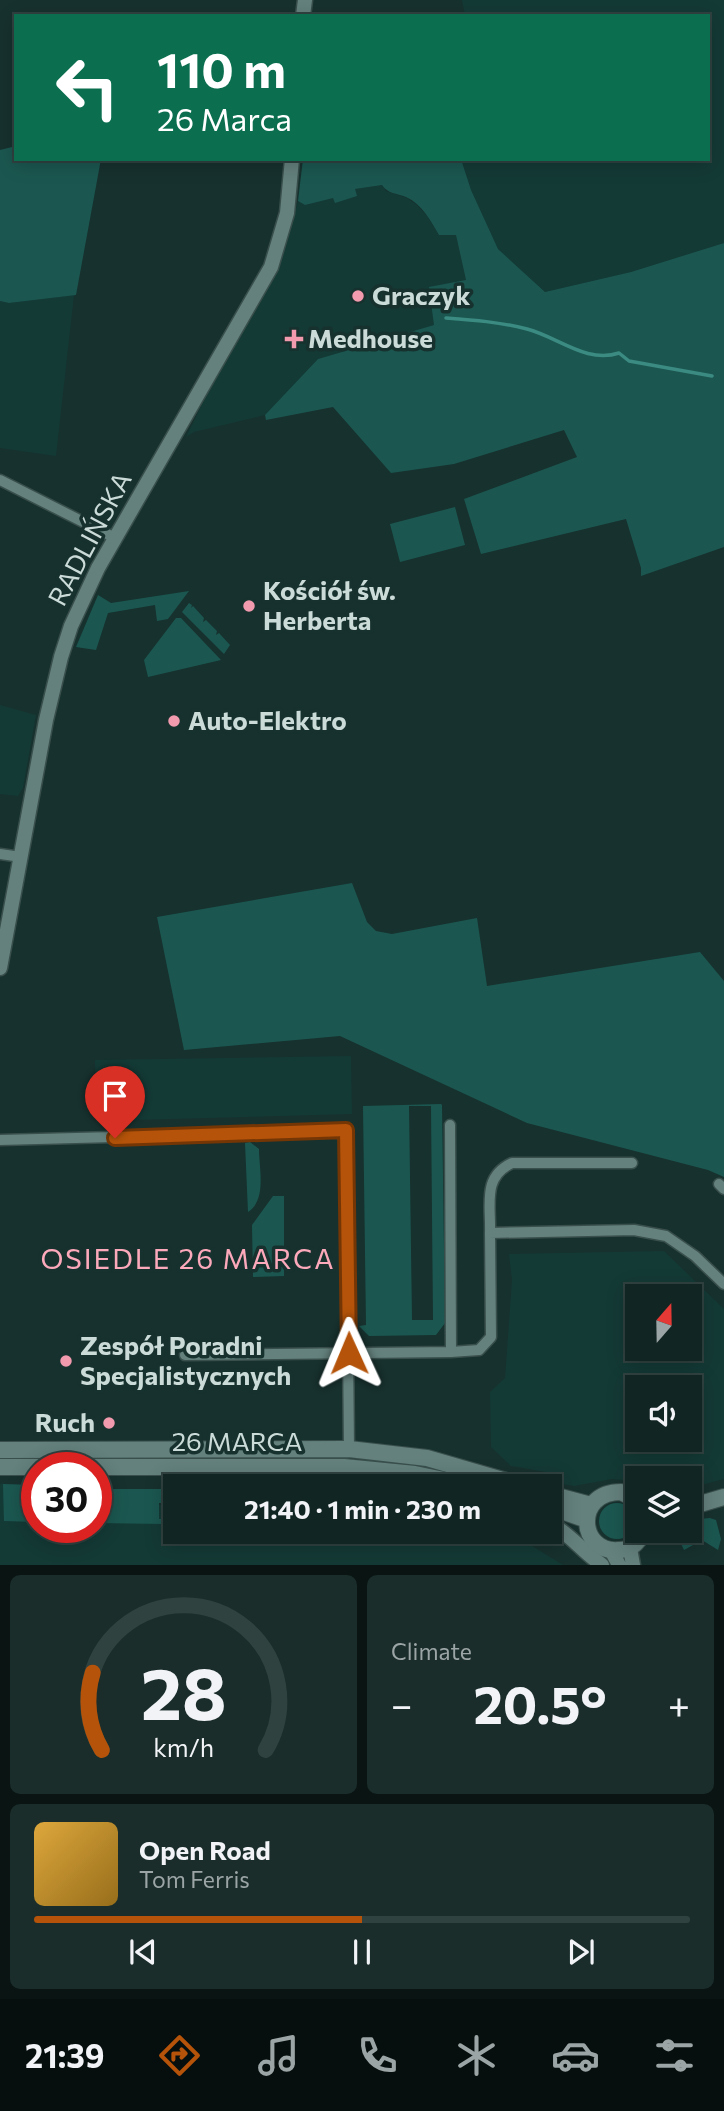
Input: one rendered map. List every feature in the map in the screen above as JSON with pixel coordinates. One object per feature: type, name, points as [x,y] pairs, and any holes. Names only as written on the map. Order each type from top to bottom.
[{"type":"main road","name":"26 MARCA","points":[[0,1450],[349,1449],[427,1458],[482,1474]]},
{"type":"main road","name":"26 MARCA","points":[[0,1467],[344,1467],[415,1474]]},
{"type":"main road","points":[[625,1494],[613,1492],[599,1497],[589,1512],[588,1531],[593,1540],[615,1558],[634,1543]]},
{"type":"main road","points":[[702,1502],[724,1497]]},
{"type":"main road","points":[[562,1500],[589,1512]]},
{"type":"main road","points":[[562,1509],[589,1512]]},
{"type":"street","name":"RADLIŃSKA","points":[[0,968],[46,720],[71,626],[115,538],[271,267],[287,213],[292,161]]},
{"type":"street","points":[[0,480],[115,538]]},
{"type":"street","points":[[0,854],[21,857]]},
{"type":"street","points":[[450,1125],[451,1352]]},
{"type":"street","points":[[0,1140],[346,1130],[349,1449]]},
{"type":"street","points":[[186,1355],[479,1350],[491,1337],[491,1182],[499,1169],[512,1163],[632,1163]]},
{"type":"street","points":[[491,1233],[634,1230],[666,1236],[695,1256],[724,1284]]},
{"type":"street","points":[[562,1531],[602,1565]]},
{"type":"street","points":[[630,1548],[633,1565]]},
{"type":"shaded area","points":[[462,0],[724,0],[724,243],[631,272],[545,292],[498,249],[471,190],[462,161],[710,161],[710,14],[465,14]]},
{"type":"shaded area","points":[[382,185],[386,191],[407,198],[417,205],[439,235],[456,235],[466,280],[434,325],[318,359],[265,415],[194,432],[186,437],[208,392],[260,303],[285,249],[298,201],[305,205],[333,197],[335,202],[354,189]]},
{"type":"shaded area","points":[[74,295],[56,456],[0,448],[0,301],[9,303]]},
{"type":"shaded area","points":[[0,705],[36,715],[23,788],[18,796],[0,794]]},
{"type":"shaded area","points":[[351,1056],[352,1114],[96,1121],[95,1060]]},
{"type":"shaded area","points":[[664,1251],[698,1284],[625,1284],[625,1362],[702,1362],[702,1288],[724,1309],[724,1479],[702,1485],[702,1466],[625,1466],[625,1481],[612,1479],[574,1486],[562,1484],[562,1474],[511,1466],[491,1447],[490,1392],[505,1378],[512,1280],[509,1254]]},
{"type":"shaded area","points":[[3,1483],[3,1492],[21,1493],[21,1543],[112,1543],[112,1505],[163,1505],[163,1544],[529,1544],[563,1565],[0,1565],[0,1484]]},
{"type":"green space","points":[[14,146],[14,161],[101,161],[76,295],[9,303],[0,301],[0,150]]},
{"type":"green space","points":[[303,161],[462,161],[471,190],[498,249],[545,292],[631,272],[724,243],[724,547],[641,576],[626,519],[481,554],[464,499],[577,457],[564,430],[454,464],[391,473],[333,407],[266,420],[265,415],[318,359],[434,325],[429,287],[466,280],[456,235],[439,235],[426,213],[417,204],[390,192],[382,185],[355,189],[357,196],[335,203],[333,198],[305,205],[298,201]]},
{"type":"green space","points":[[455,507],[465,545],[400,562],[390,524]]},
{"type":"green space","points":[[189,591],[168,619],[157,621],[155,605],[108,613],[96,650],[76,647],[98,595],[111,603]]},
{"type":"green space","points":[[189,603],[191,608],[193,606],[204,618],[203,622],[206,620],[217,631],[216,635],[219,633],[230,645],[224,654],[182,612]]},
{"type":"green space","points":[[176,618],[181,618],[221,660],[148,677],[144,660]]},
{"type":"green space","points":[[352,883],[367,922],[376,931],[392,934],[477,918],[487,986],[700,952],[724,981],[724,1177],[708,1170],[527,1123],[340,1036],[184,1050],[157,917]]},
{"type":"green space","points":[[442,1105],[445,1323],[436,1335],[369,1336],[359,1326],[366,1325],[363,1106]],"holes":[[[409,1106],[431,1106],[433,1320],[412,1320]]]},
{"type":"green space","points":[[250,1142],[259,1149],[261,1183],[258,1200],[248,1212],[245,1143]]},
{"type":"green space","points":[[273,1196],[284,1196],[284,1276],[253,1277],[252,1225]]},
{"type":"green space","points":[[3,1484],[21,1485],[21,1522],[4,1521]]},
{"type":"green space","points":[[112,1489],[163,1489],[163,1503],[159,1503],[159,1519],[163,1519],[163,1524],[112,1523]]},
{"type":"green space","points":[[610,1504],[624,1504],[625,1537],[610,1538],[600,1528],[600,1514]]},
{"type":"green space","points":[[702,1519],[716,1520],[721,1539],[718,1550],[702,1540]]},
{"type":"green space","points":[[681,1543],[697,1543],[684,1550]]},
{"type":"waterway","points":[[446,318],[517,327],[595,355],[619,353],[629,361],[712,376]]},
{"type":"place","name":"Graczyk","points":[[358,296]]},
{"type":"place","name":"Medhouse","points":[[294,339]]},
{"type":"place","name":"Kościół św. Herberta","points":[[249,606]]},
{"type":"place","name":"Auto-Elektro","points":[[174,721]]},
{"type":"place","name":"Zespół Poradni Specjalistycznych","points":[[66,1361]]},
{"type":"place","name":"Ruch","points":[[109,1423]]},
{"type":"district","name":"OSIEDLE 26 MARCA","points":[[188,1259]]},
{"type":"route","points":[[115,1138],[346,1130],[349,1353]]}]
